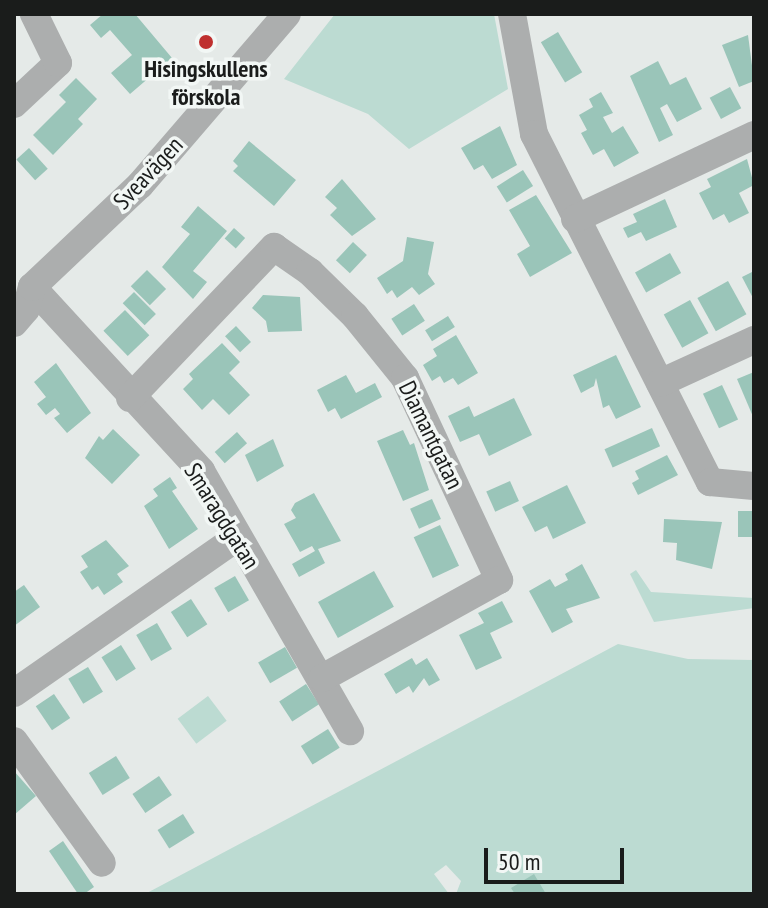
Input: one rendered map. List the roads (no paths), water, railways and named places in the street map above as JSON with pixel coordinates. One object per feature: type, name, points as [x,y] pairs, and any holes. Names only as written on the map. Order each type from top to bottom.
[{"type":"street","points":[[14,104],[58,63],[34,14]]},
{"type":"street","points":[[512,14],[528,117],[575,219],[710,482],[754,486]]},
{"type":"street","name":"Sveavägen","points":[[14,323],[26,309],[23,288],[140,185],[285,15]]},
{"type":"street","points":[[575,219],[754,135]]},
{"type":"street","name":"Diamantgatan","points":[[130,398],[274,247],[310,272],[355,316],[405,378],[499,580],[322,678]]},
{"type":"street","name":"Smaragdgatan","points":[[23,288],[201,471],[236,538],[322,678],[350,731]]},
{"type":"street","points":[[660,383],[754,340]]},
{"type":"street","points":[[14,693],[236,538]]},
{"type":"street","points":[[14,741],[102,863]]},
{"type":"place","name":"Hisingskullens förskola","points":[[206,42]]}]
